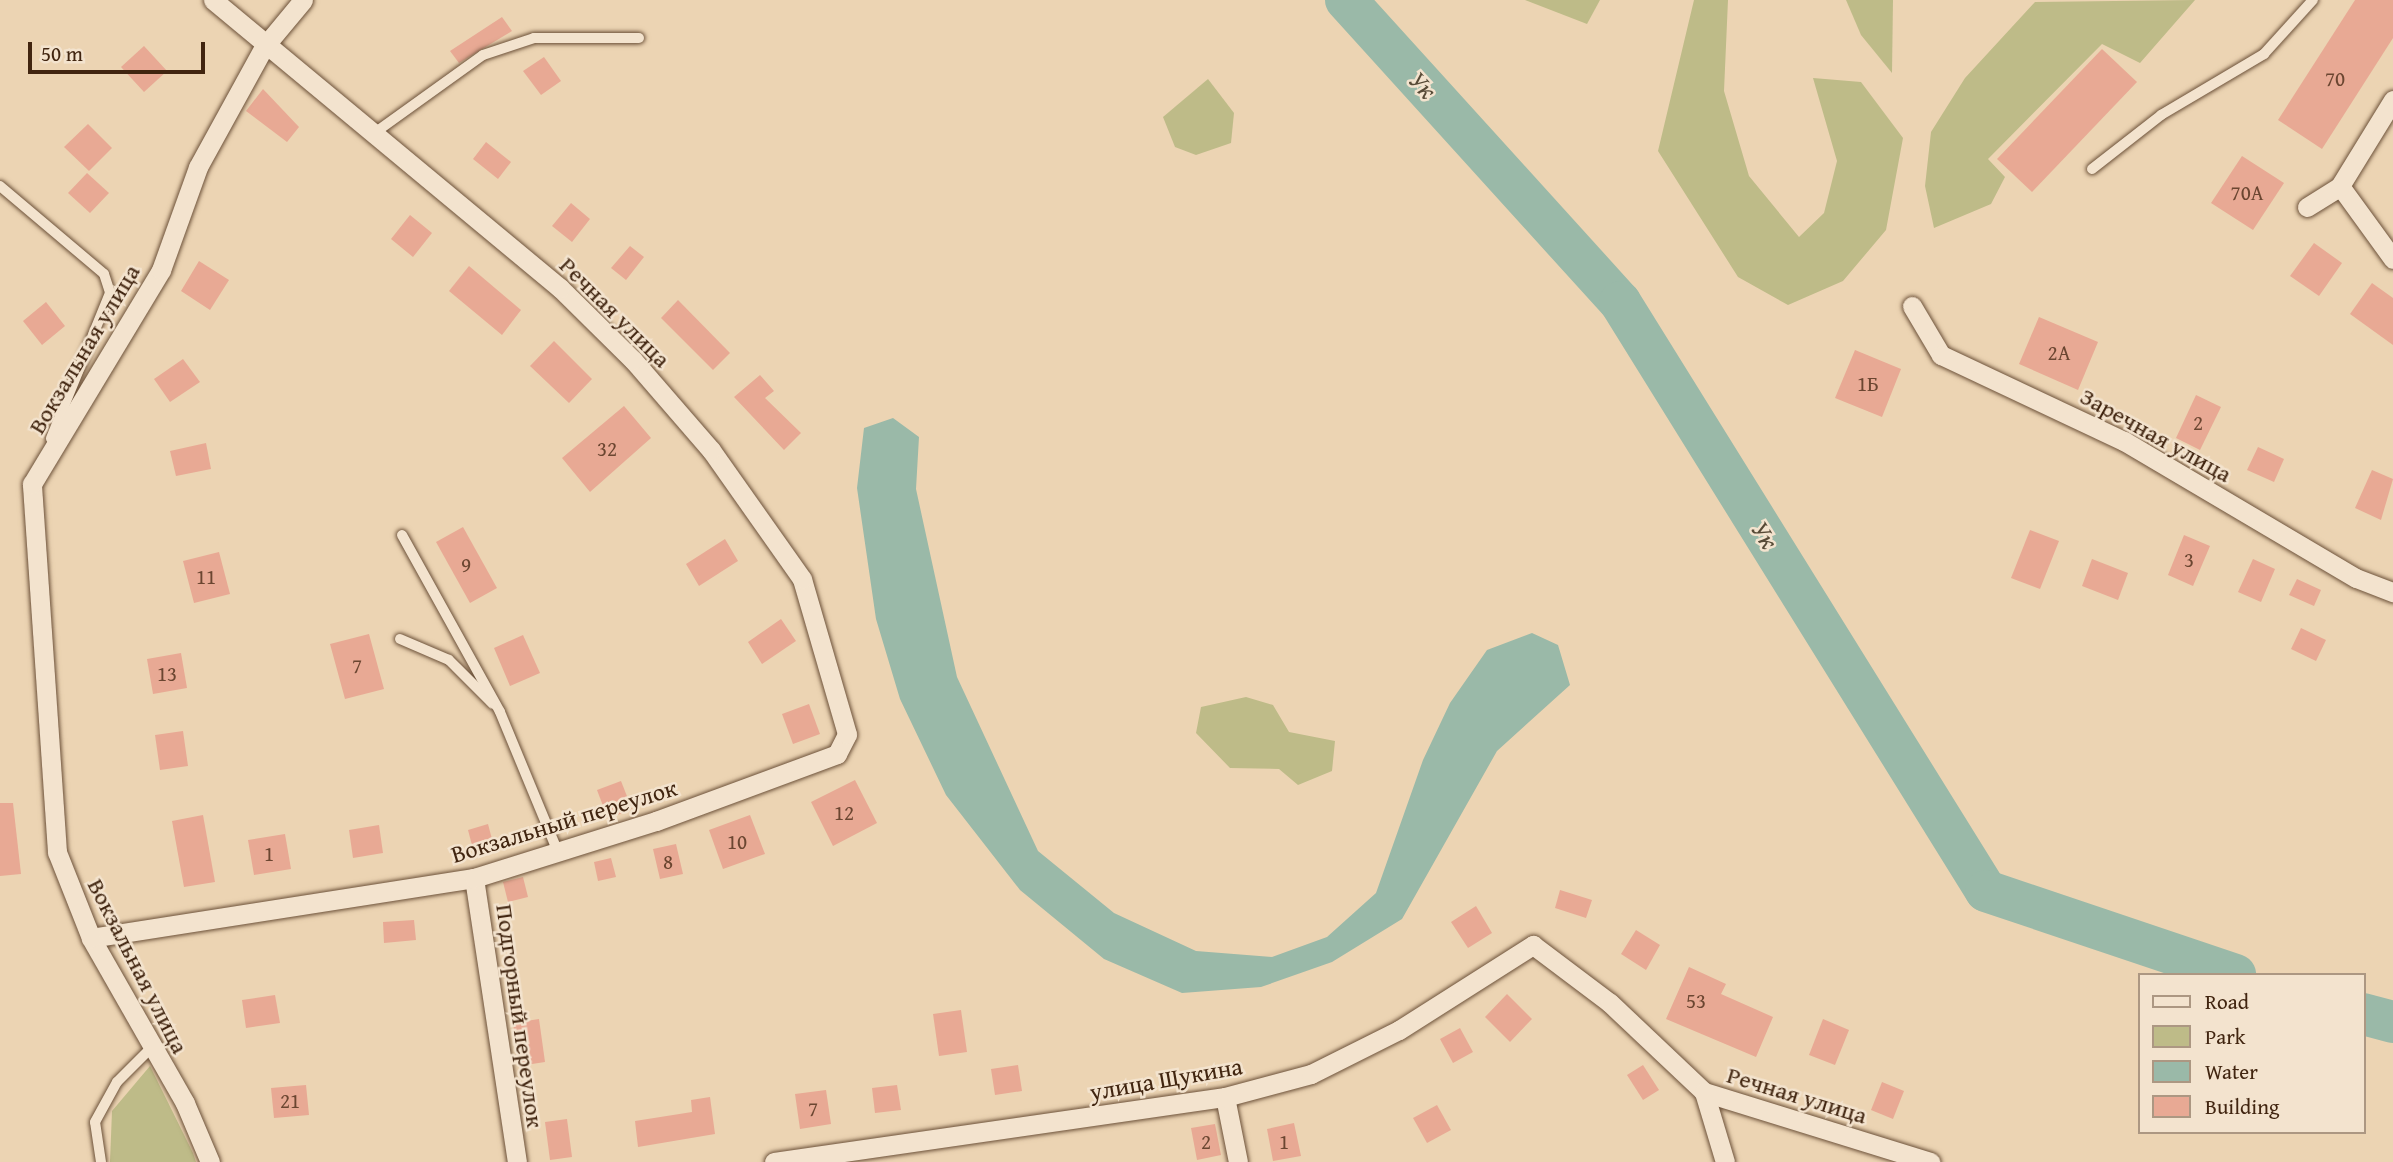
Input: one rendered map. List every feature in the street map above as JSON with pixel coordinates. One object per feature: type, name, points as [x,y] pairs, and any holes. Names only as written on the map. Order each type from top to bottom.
[{"type":"street","name":"Речная улица","points":[[213,0],[264,47],[560,288],[711,450],[802,579],[846,719],[847,734],[837,754]]},
{"type":"street","name":"Вокзальная улица","points":[[210,1162],[184,1103],[150,1049],[91,938],[57,852],[32,484],[161,270],[198,167],[264,47],[303,0]]},
{"type":"street","points":[[2307,206],[2340,186],[2393,100]]},
{"type":"street","points":[[2340,186],[2393,259]]},
{"type":"street","name":"Заречная улица","points":[[1913,306],[1941,355],[2124,441],[2356,578],[2393,592]]},
{"type":"street","name":"Вокзальный переулок","points":[[91,938],[474,878],[558,852],[837,754]]},
{"type":"street","name":"Подгорный переулок","points":[[474,878],[517,1162]]},
{"type":"street","name":"Речная улица","points":[[1533,945],[1610,1003],[1704,1092],[1930,1162]]},
{"type":"street","name":"улица Щукина","points":[[774,1162],[1225,1097],[1322,1068],[1399,1030],[1533,945]]},
{"type":"street","points":[[1704,1092],[1726,1162]]},
{"type":"street","points":[[1225,1097],[1238,1162]]},
{"type":"lane","points":[[2092,169],[2161,115],[2264,54],[2313,0]]},
{"type":"lane","points":[[372,134],[483,55],[534,38],[639,38]]},
{"type":"lane","points":[[0,186],[104,274],[110,293],[32,484]]},
{"type":"lane","points":[[402,535],[500,712],[558,852]]},
{"type":"lane","points":[[400,639],[449,660],[500,712]]},
{"type":"lane","points":[[101,1162],[95,1122],[117,1082],[150,1049]]},
{"type":"green space","points":[[1525,0],[1600,0],[1587,24]]},
{"type":"green space","points":[[1694,0],[1728,0],[1724,91],[1749,176],[1799,237],[1824,213],[1837,161],[1813,78],[1861,82],[1903,138],[1886,230],[1843,281],[1788,305],[1738,277],[1658,151]]},
{"type":"green space","points":[[1846,0],[1893,0],[1892,73],[1861,35]]},
{"type":"green space","points":[[2195,0],[2140,63],[2102,44],[1988,159],[2005,177],[1991,204],[1934,228],[1925,186],[1931,132],[1965,78],[2035,2]]},
{"type":"green space","points":[[1208,79],[1234,113],[1231,143],[1196,155],[1175,147],[1163,117]]},
{"type":"green space","points":[[1246,697],[1273,705],[1289,732],[1335,741],[1332,771],[1298,785],[1279,769],[1230,768],[1196,733],[1201,707]]},
{"type":"green space","points":[[150,1066],[196,1162],[110,1162],[112,1111]]},
{"type":"water","points":[[893,418],[919,437],[916,489],[957,677],[1038,851],[1114,913],[1196,951],[1272,957],[1327,937],[1376,893],[1423,760],[1450,703],[1487,650],[1532,633],[1558,645],[1570,685],[1497,751],[1402,919],[1332,962],[1261,987],[1182,993],[1104,959],[1020,890],[946,795],[900,699],[876,619],[857,488],[864,428]]},
{"type":"building","points":[[2355,0],[2393,0],[2393,38],[2322,149],[2278,120]]},
{"type":"building","points":[[502,17],[512,31],[459,63],[450,51]]},
{"type":"building","points":[[144,46],[167,71],[144,92],[121,67]]},
{"type":"building","points":[[2102,49],[2137,82],[2032,192],[1997,159]]},
{"type":"building","points":[[544,57],[561,81],[541,95],[523,71]]},
{"type":"building","points":[[263,89],[299,127],[287,142],[246,111]]},
{"type":"building","points":[[88,124],[112,148],[89,171],[64,147]]},
{"type":"building","points":[[486,142],[511,162],[498,179],[473,159]]},
{"type":"building","points":[[2242,156],[2284,183],[2253,230],[2211,203]]},
{"type":"building","points":[[87,173],[109,193],[90,213],[68,193]]},
{"type":"building","points":[[571,203],[590,219],[572,242],[552,226]]},
{"type":"building","points":[[410,215],[432,233],[413,257],[391,239]]},
{"type":"building","points":[[2314,243],[2342,263],[2319,296],[2290,276]]},
{"type":"building","points":[[630,246],[644,257],[626,280],[611,268]]},
{"type":"building","points":[[199,261],[229,280],[210,310],[181,291]]},
{"type":"building","points":[[469,266],[521,310],[502,335],[449,291]]},
{"type":"building","points":[[2372,283],[2393,298],[2393,345],[2350,314]]},
{"type":"building","points":[[678,300],[730,353],[713,370],[661,318]]},
{"type":"building","points":[[46,302],[65,326],[42,345],[23,321]]},
{"type":"building","points":[[2039,317],[2098,342],[2078,390],[2019,364]]},
{"type":"building","points":[[554,341],[592,379],[569,403],[530,366]]},
{"type":"building","points":[[1855,350],[1901,369],[1882,417],[1835,398]]},
{"type":"building","points":[[183,359],[200,382],[170,402],[154,379]]},
{"type":"building","points":[[760,375],[774,391],[765,398],[801,433],[784,450],[734,397]]},
{"type":"building","points":[[2196,395],[2221,407],[2200,450],[2176,438]]},
{"type":"building","points":[[624,406],[651,438],[590,492],[562,458]]},
{"type":"building","points":[[206,443],[211,469],[176,476],[170,451]]},
{"type":"building","points":[[2258,447],[2284,459],[2274,482],[2247,470]]},
{"type":"building","points":[[2372,470],[2393,479],[2381,520],[2355,508]]},
{"type":"building","points":[[463,527],[497,588],[470,603],[436,542]]},
{"type":"building","points":[[2030,530],[2059,541],[2040,589],[2011,578]]},
{"type":"building","points":[[2184,535],[2210,546],[2193,586],[2168,575]]},
{"type":"building","points":[[725,539],[738,561],[699,586],[686,564]]},
{"type":"building","points":[[219,552],[230,594],[194,603],[183,561]]},
{"type":"building","points":[[2092,559],[2128,573],[2118,600],[2082,586]]},
{"type":"building","points":[[2253,559],[2275,569],[2261,602],[2238,592]]},
{"type":"building","points":[[2297,579],[2321,590],[2314,606],[2289,595]]},
{"type":"building","points":[[781,619],[796,641],[762,664],[748,642]]},
{"type":"building","points":[[2301,628],[2326,640],[2316,661],[2291,649]]},
{"type":"building","points":[[369,634],[384,689],[345,699],[330,644]]},
{"type":"building","points":[[523,635],[540,673],[510,686],[494,648]]},
{"type":"building","points":[[181,653],[187,688],[153,694],[147,659]]},
{"type":"building","points":[[809,704],[820,734],[793,744],[782,714]]},
{"type":"building","points":[[183,731],[188,766],[160,770],[155,735]]},
{"type":"building","points":[[855,780],[877,823],[833,846],[811,802]]},
{"type":"building","points":[[621,781],[632,809],[608,819],[597,790]]},
{"type":"building","points":[[0,803],[13,803],[21,874],[0,876]]},
{"type":"building","points":[[203,815],[215,882],[184,887],[172,821]]},
{"type":"building","points":[[750,815],[765,854],[723,869],[709,830]]},
{"type":"building","points":[[488,824],[493,843],[473,849],[468,830]]},
{"type":"building","points":[[379,825],[383,853],[353,858],[349,830]]},
{"type":"building","points":[[285,834],[291,869],[254,875],[248,840]]},
{"type":"building","points":[[676,844],[683,874],[660,879],[653,849]]},
{"type":"building","points":[[611,858],[616,877],[598,881],[594,862]]},
{"type":"building","points":[[523,877],[528,897],[508,902],[503,882]]},
{"type":"building","points":[[1560,890],[1592,900],[1586,918],[1555,908]]},
{"type":"building","points":[[1476,906],[1492,933],[1468,948],[1451,922]]},
{"type":"building","points":[[414,920],[416,940],[384,943],[383,922]]},
{"type":"building","points":[[1636,930],[1660,945],[1646,970],[1621,954]]},
{"type":"building","points":[[1689,967],[1726,984],[1721,994],[1773,1017],[1756,1057],[1666,1019]]},
{"type":"building","points":[[1507,994],[1532,1019],[1510,1042],[1485,1017]]},
{"type":"building","points":[[275,995],[280,1023],[246,1028],[242,1000]]},
{"type":"building","points":[[961,1010],[967,1052],[939,1056],[933,1014]]},
{"type":"building","points":[[539,1019],[545,1062],[519,1066],[513,1023]]},
{"type":"building","points":[[1823,1019],[1849,1030],[1835,1065],[1809,1055]]},
{"type":"building","points":[[1460,1028],[1473,1052],[1453,1063],[1440,1039]]},
{"type":"building","points":[[1018,1065],[1022,1091],[995,1095],[991,1069]]},
{"type":"building","points":[[1643,1065],[1659,1090],[1643,1100],[1627,1075]]},
{"type":"building","points":[[1882,1082],[1904,1091],[1893,1119],[1871,1110]]},
{"type":"building","points":[[306,1085],[309,1115],[274,1118],[271,1088]]},
{"type":"building","points":[[897,1085],[901,1110],[875,1113],[872,1088]]},
{"type":"building","points":[[826,1090],[831,1124],[800,1129],[795,1094]]},
{"type":"building","points":[[710,1097],[715,1134],[638,1147],[635,1121],[692,1112],[691,1100]]},
{"type":"building","points":[[1437,1105],[1451,1130],[1427,1143],[1413,1118]]},
{"type":"building","points":[[567,1119],[572,1157],[550,1160],[545,1122]]},
{"type":"building","points":[[1294,1123],[1301,1156],[1273,1161],[1267,1129]]},
{"type":"building","points":[[1215,1124],[1221,1155],[1197,1160],[1191,1128]]},
{"type":"waterway","name":"Ук","points":[[1346,0],[1620,302],[1986,891],[2229,973]]},
{"type":"waterway","name":"Ук","points":[[2365,1015],[2393,1022]]}]
